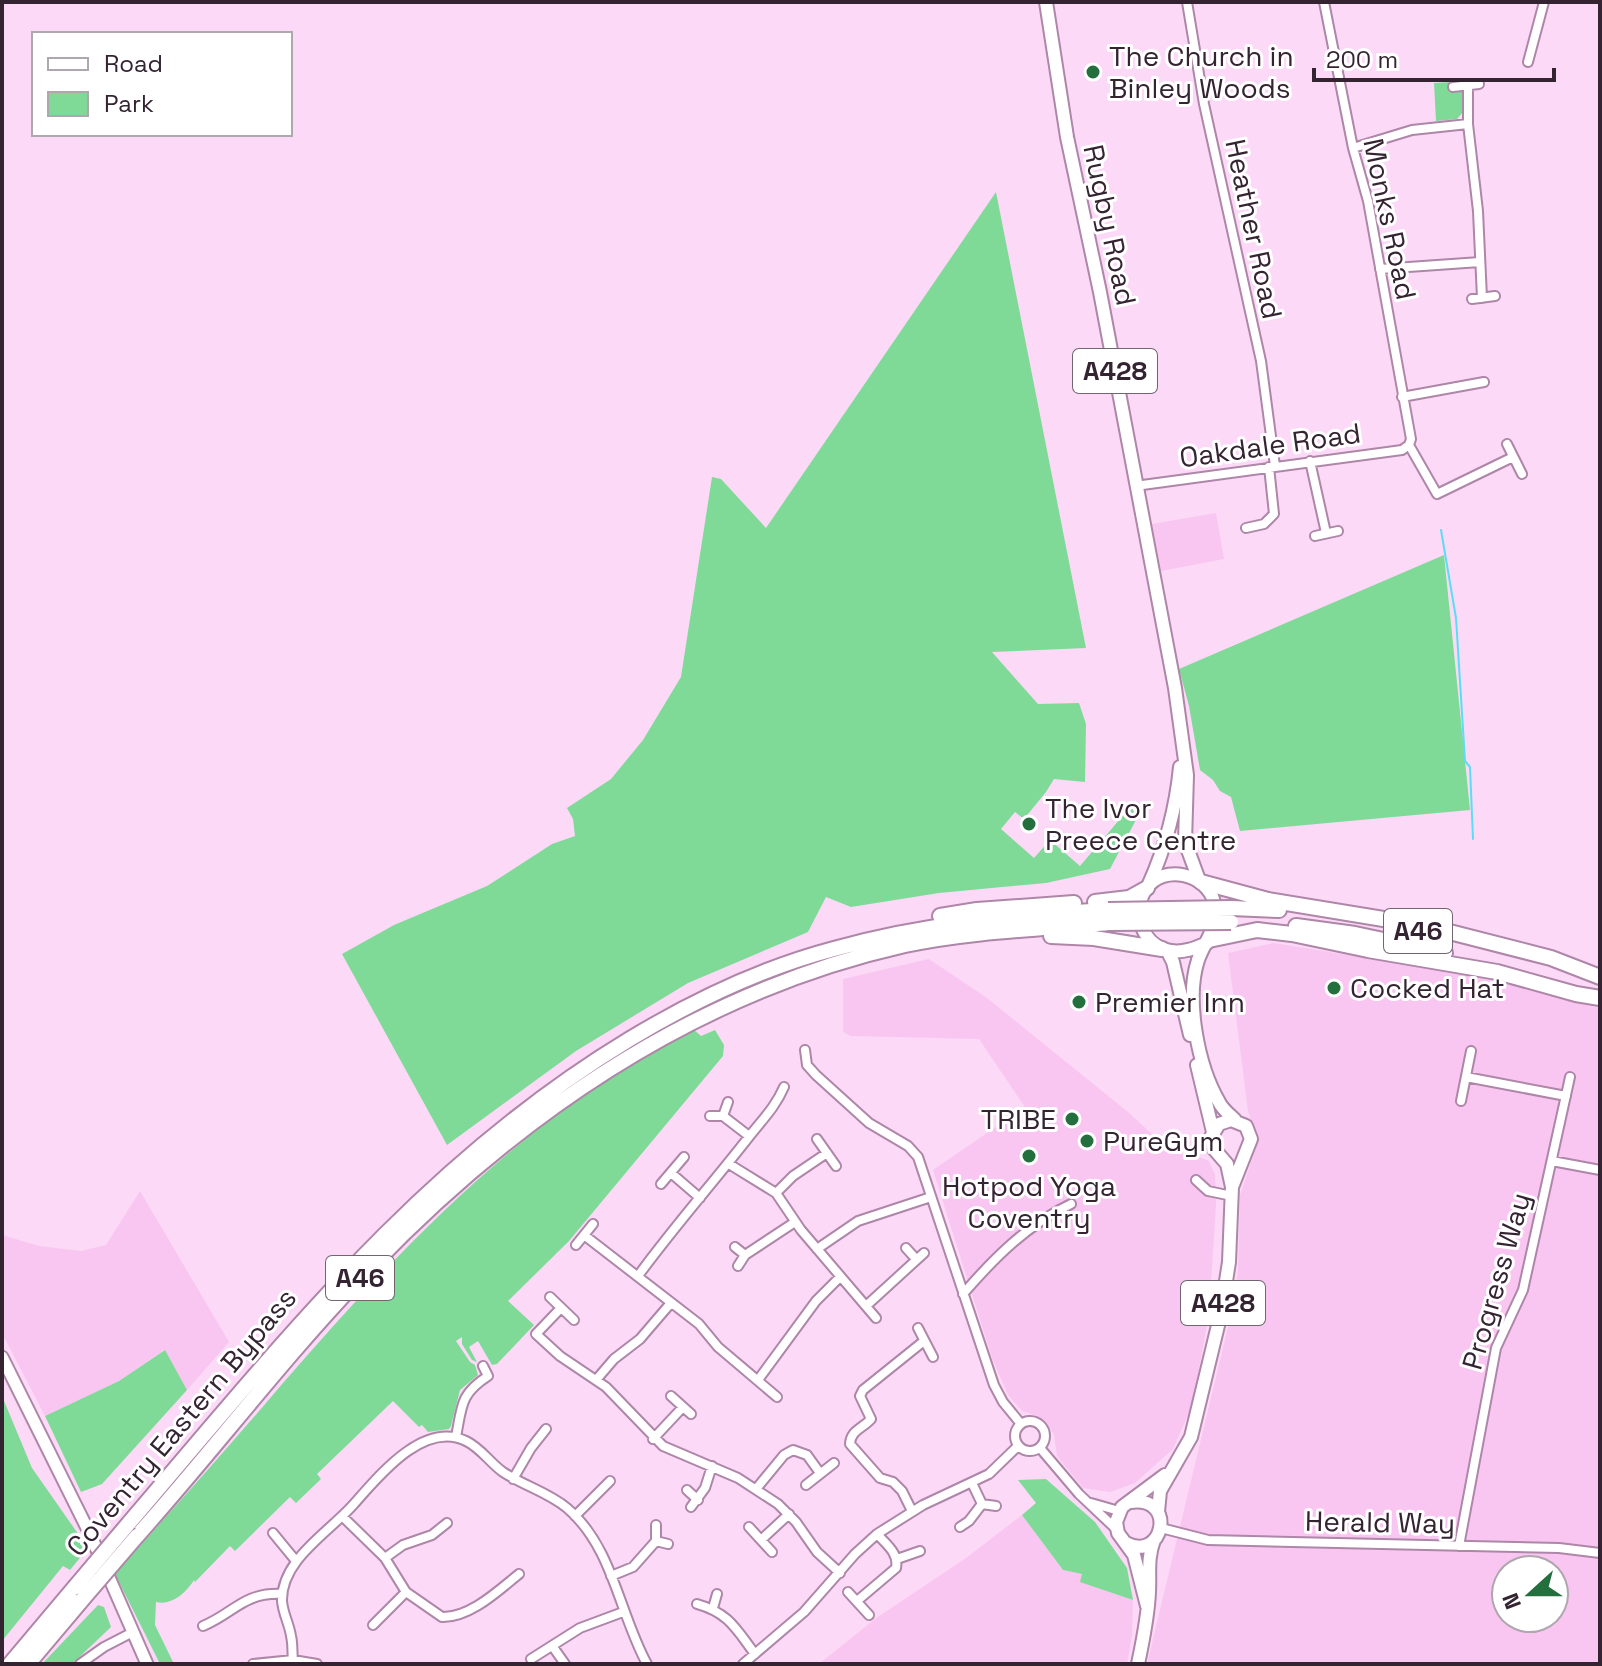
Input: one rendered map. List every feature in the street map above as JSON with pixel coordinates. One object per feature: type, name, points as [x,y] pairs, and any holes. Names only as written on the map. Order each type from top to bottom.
[{"type":"highway","points":[[1200,881],[1268,900],[1426,926],[1551,958],[1600,978]]},
{"type":"highway","points":[[590,1063],[630,1029],[663,1010],[782,957],[831,941],[902,923],[977,910],[1040,903],[1115,902],[1148,887]]},
{"type":"highway","name":"Coventry Eastern Bypass","points":[[1231,915],[1355,934],[1476,960],[1600,995]]},
{"type":"highway","name":"Coventry Eastern Bypass","points":[[133,1530],[317,1303],[404,1214],[504,1125],[590,1063],[663,1019],[715,993],[792,962],[903,932],[979,920],[1322,915],[1424,932],[1600,978]]},
{"type":"highway","name":"Coventry Eastern Bypass","points":[[10,1664],[78,1594],[329,1311],[416,1222],[569,1094],[671,1032],[756,992],[856,957],[908,945],[1108,917]]},
{"type":"highway","points":[[1208,941],[1257,930],[1292,934],[1497,972],[1576,994],[1600,995]]},
{"type":"highway","points":[[621,1060],[761,998],[861,965],[935,948],[1041,936],[1094,938],[1164,949]]},
{"type":"highway","name":"Coventry Eastern Bypass","points":[[28,1664],[78,1594]]},
{"type":"main road","name":"Rugby Road","points":[[1046,2],[1067,137],[1106,319],[1169,658],[1187,775],[1185,842],[1200,881]]},
{"type":"main road","name":"Rugby Road","points":[[1148,887],[1173,817],[1182,740]]},
{"type":"main road","points":[[1182,875],[1200,881],[1214,902],[1216,917],[1199,957],[1193,981],[1192,1007],[1197,1035],[1219,1104],[1246,1126],[1250,1134],[1251,1144],[1247,1152],[1233,1160],[1219,1155],[1212,1145],[1213,1132],[1173,962],[1164,949],[1147,937],[1139,917],[1140,905],[1148,887],[1168,876],[1182,875]]},
{"type":"main road","points":[[1164,949],[1183,951],[1208,941]]},
{"type":"main road","points":[[1213,1132],[1221,1123],[1235,1120]]},
{"type":"main road","name":"A428","points":[[1232,1192],[1247,1152]]},
{"type":"main road","name":"A428","points":[[1161,1528],[1158,1512],[1160,1491],[1191,1437],[1222,1309],[1229,1262],[1232,1192],[1227,1164],[1219,1155]]},
{"type":"main road","points":[[2,1357],[45,1439],[147,1664]]},
{"type":"main road","name":"A428","points":[[1119,1511],[1171,1469]]},
{"type":"main road","points":[[1131,1502],[1147,1502],[1158,1512]]},
{"type":"main road","points":[[1119,1511],[1116,1529],[1134,1555],[1147,1606]]},
{"type":"main road","points":[[1138,1664],[1145,1632],[1149,1552],[1161,1528]]},
{"type":"main road","points":[[1126,1543],[1139,1548],[1154,1540]]},
{"type":"street","name":"Heather Road","points":[[1187,2],[1204,104],[1261,361],[1274,514],[1264,524],[1246,528]]},
{"type":"street","name":"Monks Road","points":[[1324,2],[1353,148],[1368,201],[1411,439],[1409,445]]},
{"type":"street","points":[[1528,62],[1544,2]]},
{"type":"street","points":[[1453,87],[1479,84]]},
{"type":"street","points":[[1468,85],[1468,124],[1478,211],[1482,298]]},
{"type":"street","points":[[1353,148],[1412,130],[1468,124]]},
{"type":"street","points":[[1380,269],[1480,262]]},
{"type":"street","points":[[1472,299],[1495,296]]},
{"type":"street","points":[[1402,397],[1484,382]]},
{"type":"street","points":[[1507,444],[1522,474]]},
{"type":"street","name":"Oakdale Road","points":[[1135,486],[1402,450],[1409,445]]},
{"type":"street","points":[[1409,445],[1437,494],[1513,457]]},
{"type":"street","points":[[1310,461],[1326,533]]},
{"type":"street","points":[[1315,536],[1338,531]]},
{"type":"street","points":[[805,1050],[807,1065],[816,1075],[869,1123],[913,1151],[921,1163],[994,1385],[1021,1424]]},
{"type":"street","points":[[1461,1101],[1471,1051]]},
{"type":"street","points":[[1466,1077],[1566,1096]]},
{"type":"street","name":"Progress Way","points":[[1459,1546],[1496,1348],[1523,1290],[1570,1077]]},
{"type":"street","points":[[638,1276],[672,1229],[779,1101],[784,1087]]},
{"type":"street","points":[[723,1116],[728,1102]]},
{"type":"street","points":[[710,1116],[723,1116],[749,1136]]},
{"type":"street","points":[[817,1139],[836,1166]]},
{"type":"street","points":[[776,1193],[793,1176],[827,1153]]},
{"type":"street","points":[[661,1184],[684,1157]]},
{"type":"street","points":[[1552,1161],[1600,1170]]},
{"type":"street","points":[[729,1164],[776,1193],[795,1222],[876,1318]]},
{"type":"street","points":[[671,1173],[700,1198]]},
{"type":"street","points":[[1196,1180],[1208,1191],[1232,1192]]},
{"type":"street","points":[[817,1249],[858,1221],[931,1197]]},
{"type":"street","points":[[963,1294],[987,1266],[1024,1232],[1071,1204]]},
{"type":"street","points":[[738,1266],[745,1255],[795,1222]]},
{"type":"street","points":[[576,1245],[593,1224]]},
{"type":"street","points":[[584,1235],[699,1324],[718,1347],[777,1397]]},
{"type":"street","points":[[735,1247],[745,1255]]},
{"type":"street","points":[[906,1248],[916,1259]]},
{"type":"street","points":[[866,1306],[924,1253]]},
{"type":"street","points":[[758,1380],[816,1301],[840,1277]]},
{"type":"street","points":[[550,1297],[574,1320]]},
{"type":"street","points":[[596,1380],[614,1359],[640,1339],[670,1304]]},
{"type":"street","points":[[561,1308],[536,1334],[624,1405],[653,1439],[673,1452],[712,1466],[756,1489],[789,1514],[817,1552],[840,1573]]},
{"type":"street","points":[[918,1328],[933,1357]]},
{"type":"street","points":[[912,1511],[902,1491],[893,1482],[880,1478],[850,1444],[854,1432],[871,1419],[860,1396],[863,1390],[924,1341]]},
{"type":"street","points":[[483,1366],[488,1376]]},
{"type":"street","points":[[456,1437],[469,1389],[497,1371]]},
{"type":"street","points":[[671,1396],[691,1414]]},
{"type":"street","points":[[653,1439],[683,1407]]},
{"type":"street","points":[[1030,1421],[1042,1426],[1046,1437],[1040,1448],[1030,1451],[1018,1446],[1015,1435],[1021,1424],[1030,1421]]},
{"type":"street","points":[[513,1479],[535,1435],[546,1429]]},
{"type":"street","points":[[293,1660],[292,1639],[283,1613],[282,1594],[288,1573],[296,1561],[343,1517],[379,1476],[414,1447],[436,1437],[456,1437],[468,1441],[513,1479],[546,1493],[575,1516],[597,1544],[647,1664]]},
{"type":"street","points":[[743,1664],[804,1612],[877,1534],[912,1511],[989,1474],[1018,1446]]},
{"type":"street","points":[[1040,1448],[1079,1494],[1116,1529]]},
{"type":"street","points":[[756,1489],[784,1455],[793,1450],[807,1455],[820,1473]]},
{"type":"street","points":[[806,1485],[834,1463]]},
{"type":"street","points":[[687,1490],[695,1504],[705,1488],[712,1466]]},
{"type":"street","points":[[575,1516],[604,1482]]},
{"type":"street","points":[[972,1483],[982,1504]]},
{"type":"street","points":[[1090,1503],[1119,1511]]},
{"type":"street","points":[[982,1504],[996,1506]]},
{"type":"street","points":[[960,1527],[982,1504]]},
{"type":"street","points":[[762,1539],[789,1514]]},
{"type":"street","points":[[343,1517],[385,1558],[406,1592],[437,1615],[449,1618],[477,1605],[519,1574]]},
{"type":"street","points":[[611,1576],[633,1567],[656,1541],[656,1525]]},
{"type":"street","points":[[749,1527],[772,1552]]},
{"type":"street","name":"Herald Way","points":[[1161,1528],[1208,1540],[1568,1548],[1600,1553]]},
{"type":"street","points":[[385,1558],[403,1545],[445,1529]]},
{"type":"street","points":[[273,1533],[296,1561]]},
{"type":"street","points":[[877,1534],[897,1559]]},
{"type":"street","points":[[656,1541],[668,1544]]},
{"type":"street","points":[[897,1559],[920,1551]]},
{"type":"street","points":[[857,1601],[893,1573],[897,1559]]},
{"type":"street","points":[[505,1572],[511,1580]]},
{"type":"street","points":[[375,1619],[406,1592]]},
{"type":"street","points":[[848,1592],[869,1615]]},
{"type":"street","points":[[208,1627],[252,1597],[282,1594]]},
{"type":"street","points":[[713,1608],[717,1594]]},
{"type":"street","points":[[697,1604],[713,1608],[727,1617],[755,1654]]},
{"type":"street","points":[[531,1659],[580,1628],[623,1612]]},
{"type":"street","points":[[80,1664],[133,1632]]},
{"type":"street","points":[[553,1647],[565,1664]]},
{"type":"street","points":[[253,1664],[293,1660],[317,1664]]},
{"type":"shaded area","points":[[1216,513],[1224,559],[1161,571],[1152,524]]},
{"type":"shaded area","points":[[1274,943],[1476,976],[1600,1008],[1600,1664],[1147,1664],[1228,1327],[1238,1272],[1240,1195],[1258,1142],[1248,1111],[1228,953]]},
{"type":"shaded area","points":[[929,959],[987,998],[1128,1112],[1154,1136],[1147,1142],[1170,1153],[1192,1154],[1209,1161],[1215,1175],[1209,1314],[1192,1406],[1173,1449],[1135,1483],[1110,1492],[1083,1488],[1057,1456],[1054,1434],[1040,1417],[1022,1411],[1008,1395],[992,1358],[933,1170],[1025,1107],[979,1039],[851,1036],[843,1032],[843,979]]},
{"type":"shaded area","points":[[140,1191],[229,1342],[187,1390],[164,1350],[119,1381],[45,1416],[2,1333],[2,1235],[39,1246],[81,1251],[106,1245]]},
{"type":"shaded area","points":[[1022,1515],[1063,1570],[1082,1574],[1081,1582],[1133,1600],[1127,1664],[819,1664],[875,1619],[966,1558]]},
{"type":"green space","points":[[1451,82],[1452,89],[1464,90],[1466,95],[1463,98],[1463,112],[1457,119],[1436,121],[1434,83]]},
{"type":"green space","points":[[996,192],[1086,648],[992,652],[1038,704],[1079,703],[1086,724],[1085,782],[1054,779],[1024,819],[1015,812],[1001,829],[1034,858],[1050,840],[1080,866],[1131,806],[1137,818],[1110,869],[1046,883],[939,893],[851,907],[826,897],[808,932],[688,983],[576,1051],[447,1145],[342,954],[394,925],[487,886],[552,844],[575,836],[573,819],[567,808],[611,779],[643,740],[681,677],[712,477],[721,479],[766,528]]},
{"type":"green space","points":[[1444,555],[1470,810],[1240,831],[1231,797],[1220,791],[1213,780],[1200,770],[1179,669]]},
{"type":"green space","points":[[694,1030],[701,1036],[715,1030],[724,1045],[723,1056],[569,1241],[508,1301],[534,1325],[497,1364],[492,1365],[478,1341],[469,1347],[477,1362],[472,1360],[462,1344],[462,1337],[456,1341],[475,1365],[478,1375],[460,1390],[449,1429],[428,1432],[393,1401],[317,1474],[321,1479],[296,1503],[290,1497],[235,1551],[230,1546],[178,1597],[167,1602],[156,1602],[155,1625],[174,1664],[160,1664],[115,1574],[328,1332],[422,1232],[523,1141],[577,1100],[634,1063]]},
{"type":"green space","points":[[165,1350],[187,1390],[102,1484],[81,1492],[45,1416],[119,1381]]},
{"type":"green space","points":[[2,1396],[32,1468],[88,1548],[70,1570],[63,1566],[2,1641]]},
{"type":"green space","points":[[1046,1479],[1095,1522],[1127,1568],[1133,1600],[1080,1582],[1082,1574],[1063,1570],[1022,1515],[1036,1503],[1018,1480]]},
{"type":"green space","points":[[98,1605],[104,1607],[111,1627],[72,1664],[42,1664]]},
{"type":"waterway","points":[[1441,530],[1456,618],[1465,761],[1470,767],[1473,839]]},
{"type":"place","name":"The Church in Binley Woods","points":[[1093,72]]},
{"type":"place","name":"The Ivor Preece Centre","points":[[1029,824]]},
{"type":"place","name":"Cocked Hat","points":[[1334,988]]},
{"type":"place","name":"Premier Inn","points":[[1079,1002]]},
{"type":"place","name":"TRIBE","points":[[1072,1119]]},
{"type":"place","name":"PureGym","points":[[1087,1141]]},
{"type":"place","name":"Hotpod Yoga Coventry","points":[[1029,1156]]}]
